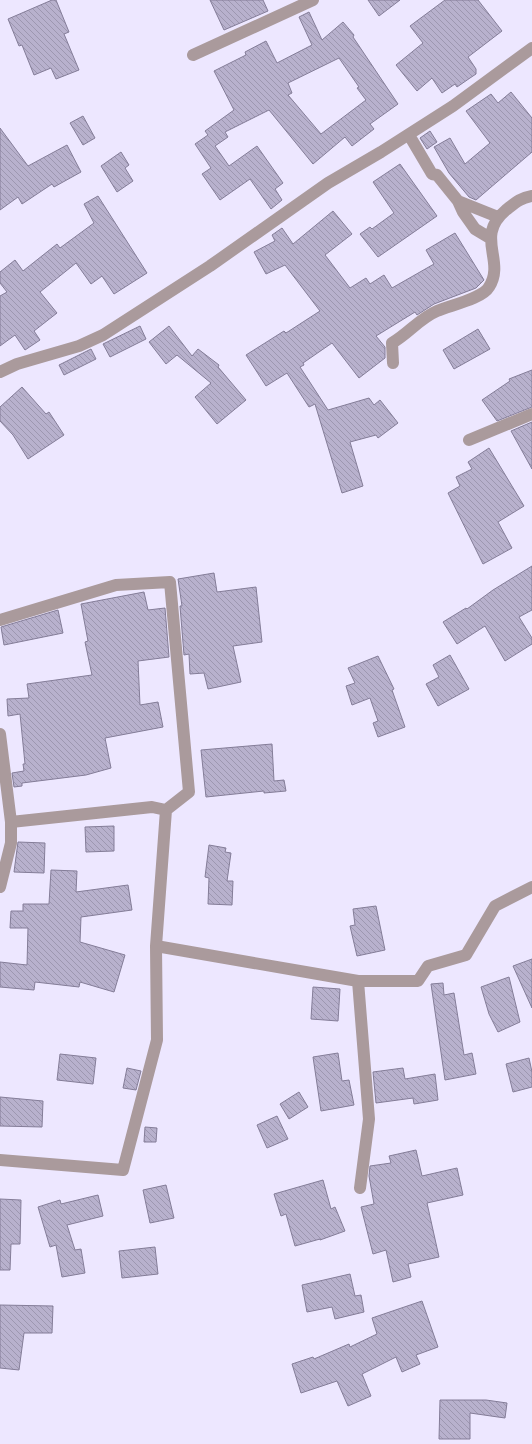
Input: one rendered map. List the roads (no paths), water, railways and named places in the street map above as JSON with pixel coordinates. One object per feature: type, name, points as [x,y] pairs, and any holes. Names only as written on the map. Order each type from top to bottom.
[{"type":"street","points":[[194,55],[313,0]]},
{"type":"street","points":[[0,372],[17,364],[79,346],[103,335],[210,266],[328,183],[409,135],[453,106],[532,48]]},
{"type":"street","points":[[409,135],[432,174],[437,175],[458,201],[463,212],[475,230],[490,238]]},
{"type":"street","points":[[393,364],[392,343],[436,312],[474,297],[489,288],[493,280],[494,271],[490,238],[498,217],[520,198],[532,196]]},
{"type":"street","points":[[458,201],[498,217]]},
{"type":"street","points":[[469,440],[532,414]]},
{"type":"street","points":[[0,620],[116,585],[170,582],[189,792],[166,810],[156,946],[157,1040],[123,1170],[0,1160]]},
{"type":"street","points":[[0,734],[11,822],[11,843],[0,887]]},
{"type":"street","points":[[11,822],[152,807],[166,810]]},
{"type":"street","points":[[156,946],[358,981],[418,981],[428,966],[466,955],[495,906],[532,887]]},
{"type":"street","points":[[358,981],[369,1119],[360,1188]]}]
